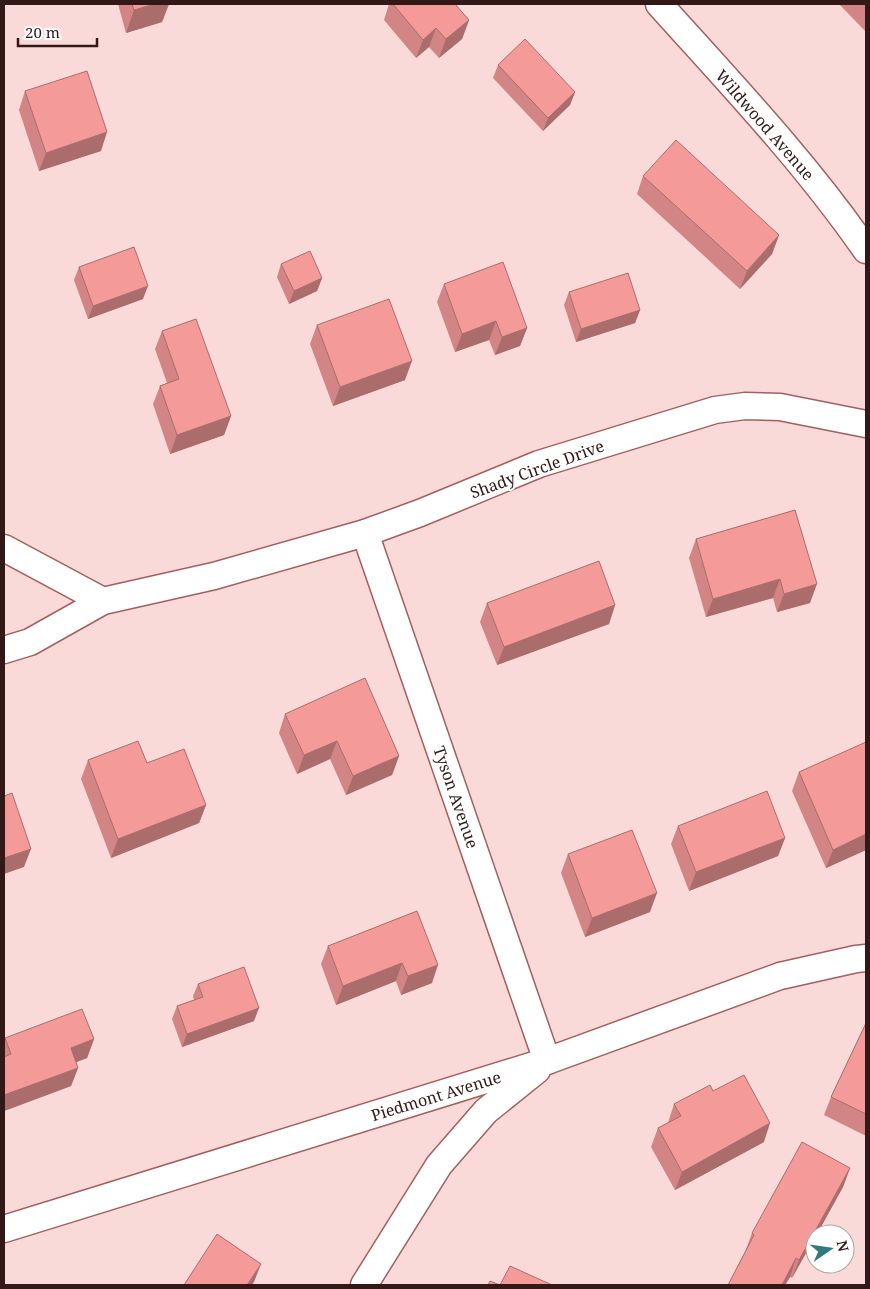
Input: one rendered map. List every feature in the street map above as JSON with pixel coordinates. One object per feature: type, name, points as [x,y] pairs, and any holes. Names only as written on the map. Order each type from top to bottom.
[{"type":"street","name":"Wildwood Avenue","points":[[659,4],[780,139],[843,216],[866,250]]},
{"type":"street","name":"Shady Circle Drive","points":[[103,601],[214,576],[365,533],[428,510],[539,464],[715,410],[745,406],[780,407],[866,424]]},
{"type":"street","name":"Tyson Avenue","points":[[365,533],[547,1061]]},
{"type":"street","points":[[4,548],[103,601]]},
{"type":"street","points":[[4,650],[30,642],[103,601]]},
{"type":"street","name":"Piedmont Avenue","points":[[4,1229],[547,1061],[780,976],[866,958]]},
{"type":"street","points":[[364,1285],[439,1165],[486,1111],[547,1061]]},
{"type":"building","points":[[132,4],[155,4],[134,10]]},
{"type":"building","points":[[393,4],[455,4],[469,20],[446,39],[436,28],[423,40]]},
{"type":"building","points":[[525,39],[575,92],[548,118],[498,65]]},
{"type":"building","points":[[87,71],[107,132],[46,153],[25,91]]},
{"type":"building","points":[[676,140],[779,235],[747,271],[643,176]]},
{"type":"building","points":[[134,247],[148,286],[93,306],[79,267]]},
{"type":"building","points":[[310,251],[322,278],[294,291],[281,264]]},
{"type":"building","points":[[503,262],[527,328],[502,337],[496,321],[462,334],[444,284]]},
{"type":"building","points":[[628,273],[640,310],[581,329],[569,292]]},
{"type":"building","points":[[389,299],[412,361],[340,387],[317,325]]},
{"type":"building","points":[[196,319],[231,416],[177,435],[160,386],[179,379],[162,331]]},
{"type":"building","points":[[795,510],[817,584],[784,594],[780,579],[713,599],[696,539]]},
{"type":"building","points":[[599,561],[615,605],[504,647],[487,603]]},
{"type":"building","points":[[365,678],[399,756],[353,776],[337,741],[304,755],[285,714]]},
{"type":"building","points":[[138,741],[147,763],[184,749],[206,805],[118,839],[88,760]]},
{"type":"building","points":[[866,742],[866,834],[833,850],[799,772]]},
{"type":"building","points":[[767,791],[785,838],[696,872],[678,826]]},
{"type":"building","points":[[12,793],[31,849],[4,858],[4,796]]},
{"type":"building","points":[[632,830],[657,893],[592,918],[568,854]]},
{"type":"building","points":[[417,911],[438,965],[408,976],[402,963],[343,986],[328,946]]},
{"type":"building","points":[[244,967],[259,1008],[187,1034],[177,1006],[203,997],[198,984]]},
{"type":"building","points":[[82,1009],[94,1039],[71,1048],[78,1068],[4,1095],[4,1057],[11,1054],[5,1038]]},
{"type":"building","points":[[866,1023],[866,1114],[831,1097]]},
{"type":"building","points":[[744,1075],[770,1123],[682,1172],[658,1128],[681,1116],[674,1104],[710,1085],[713,1091]]},
{"type":"building","points":[[802,1142],[850,1168],[819,1224],[805,1224],[805,1249],[799,1260],[796,1258],[782,1285],[728,1285],[754,1235],[752,1233]]},
{"type":"building","points":[[217,1234],[261,1264],[247,1285],[184,1285]]},
{"type":"building","points":[[510,1266],[552,1285],[500,1285]]},
{"type":"building","points":[[490,1281],[500,1285],[488,1285]]}]
